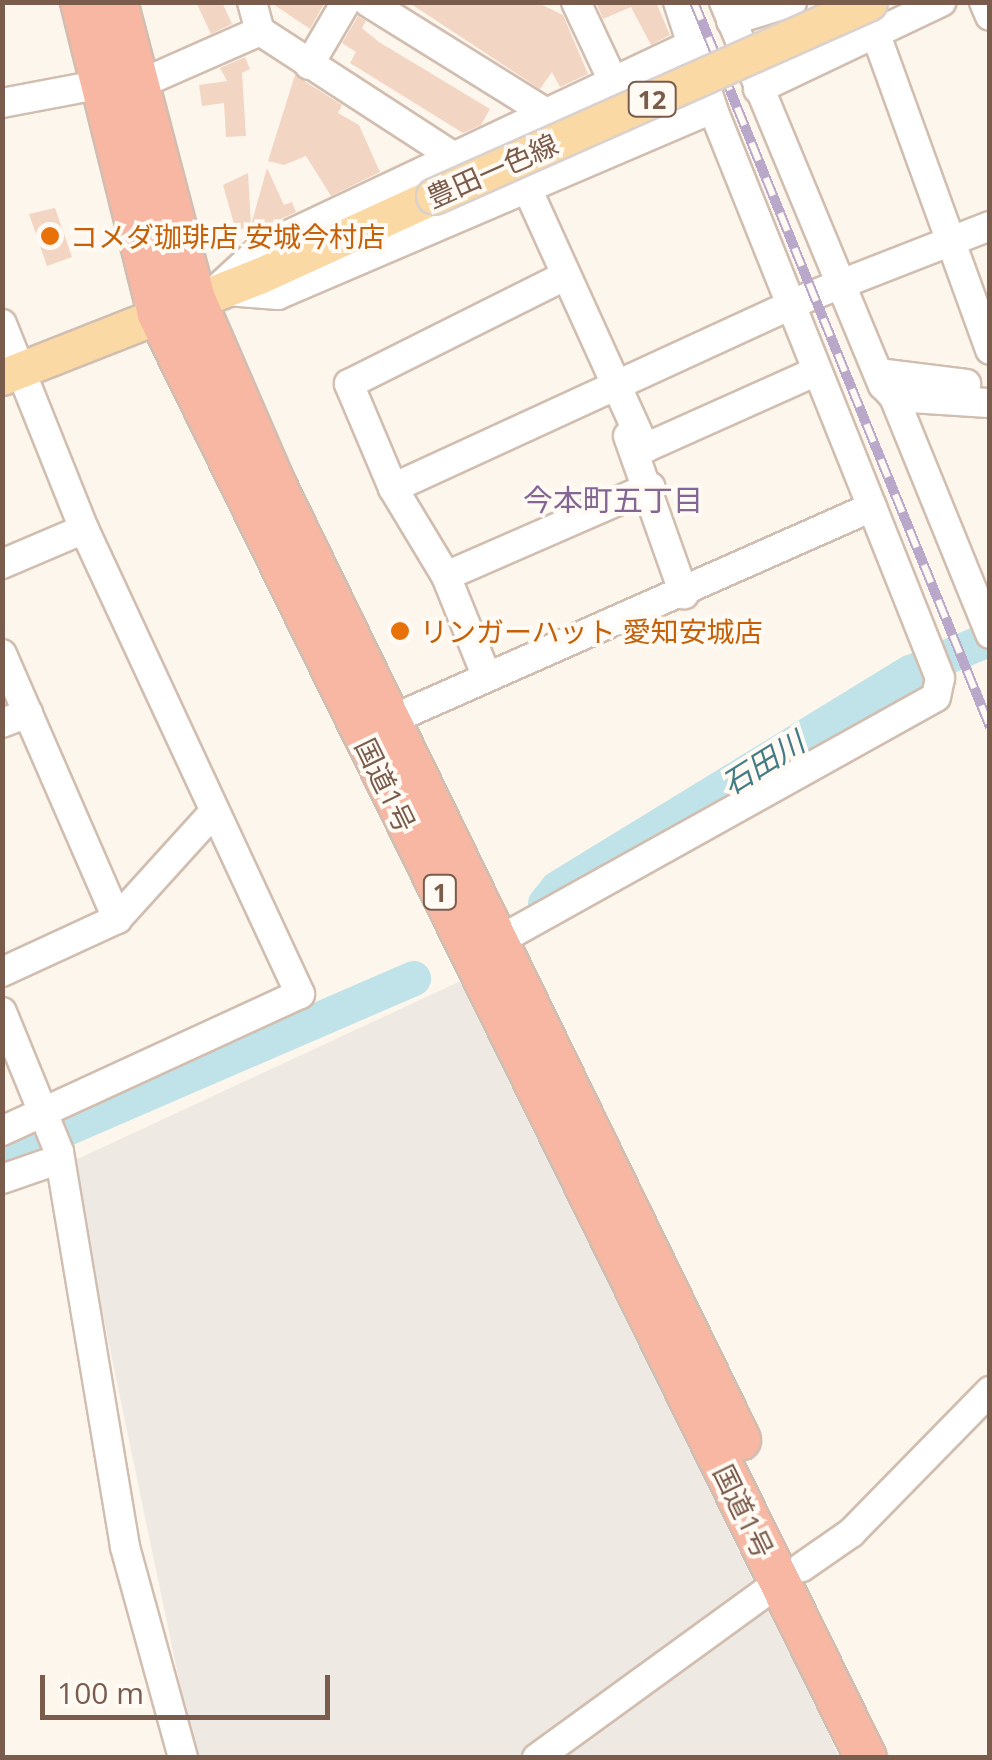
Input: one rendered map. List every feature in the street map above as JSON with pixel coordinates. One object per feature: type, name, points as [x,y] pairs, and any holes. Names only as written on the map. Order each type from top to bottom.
[{"type":"highway","name":"国道1号","points":[[81,2],[121,84],[275,484],[498,941],[790,1574],[866,1758]]},
{"type":"highway","name":"国道1号","points":[[117,2],[121,84],[158,314],[790,1574],[896,1758]]},
{"type":"main road","name":"豊田一色線","points":[[12,373],[872,17]]},
{"type":"street","points":[[312,59],[346,2]]},
{"type":"street","points":[[368,2],[543,111]]},
{"type":"street","points":[[576,2],[612,79]]},
{"type":"street","points":[[498,941],[936,697],[940,678],[816,372],[795,305],[713,109],[678,2]]},
{"type":"street","points":[[792,2],[727,12],[987,625]]},
{"type":"street","points":[[758,89],[872,17],[941,2]]},
{"type":"street","points":[[984,2],[990,16]]},
{"type":"street","points":[[2,103],[121,84],[257,12],[312,59],[460,154]]},
{"type":"street","points":[[872,17],[990,350]]},
{"type":"street","points":[[205,295],[263,247],[543,111],[693,44]]},
{"type":"street","points":[[205,295],[278,295],[713,109]]},
{"type":"street","points":[[521,188],[557,280],[645,448],[816,372]]},
{"type":"street","points":[[521,188],[611,384],[650,487],[684,594]]},
{"type":"street","points":[[393,488],[611,384],[843,284],[990,226]]},
{"type":"street","points":[[486,675],[446,576],[393,488],[349,384],[557,280]]},
{"type":"street","points":[[2,324],[12,373],[300,994],[46,1118],[2,1132]]},
{"type":"street","points":[[886,385],[989,403]]},
{"type":"street","points":[[446,576],[650,487]]},
{"type":"street","points":[[391,720],[486,675],[684,594],[872,507]]},
{"type":"street","points":[[2,564],[84,529]]},
{"type":"street","points":[[2,654],[15,718],[117,918]]},
{"type":"street","points":[[2,972],[117,918],[213,813]]},
{"type":"street","points":[[2,1012],[60,1156],[125,1547],[183,1758]]},
{"type":"street","points":[[2,1179],[60,1156]]},
{"type":"street","points":[[537,1758],[851,1533],[990,1391]]},
{"type":"shaded area","points":[[465,979],[754,1583],[529,1757],[195,1757],[71,1162]]},
{"type":"shaded area","points":[[769,1607],[839,1757],[553,1758],[571,1743]]},
{"type":"building","points":[[196,2],[222,2],[232,24],[211,34]]},
{"type":"building","points":[[270,2],[325,2],[310,29]]},
{"type":"building","points":[[408,2],[536,2],[563,15],[588,74],[560,87],[552,72],[540,89]]},
{"type":"building","points":[[596,2],[656,2],[670,35],[651,45],[631,7],[603,19]]},
{"type":"building","points":[[358,16],[366,21],[362,28],[379,42],[490,109],[481,125],[463,133],[350,63],[356,52],[342,43]]},
{"type":"building","points":[[245,57],[250,69],[242,73],[246,136],[226,137],[224,103],[202,106],[199,85],[227,81],[220,68]]},
{"type":"building","points":[[295,75],[342,105],[338,113],[359,125],[380,172],[331,196],[306,156],[284,165],[268,161]]},
{"type":"building","points":[[267,168],[284,205],[292,202],[296,212],[263,227],[261,222],[236,231],[223,185],[248,173],[251,225]]},
{"type":"building","name":"コメダ珈琲店 安城今村店","points":[[55,208],[72,257],[47,266],[29,214]]},
{"type":"waterway","name":"石田川","points":[[545,903],[557,888],[910,672],[990,638]]},
{"type":"waterway","name":"石田川","points":[[2,1156],[413,978]]},
{"type":"railway","points":[[694,2],[990,727]]},
{"type":"place","name":"コメダ珈琲店 安城今村店","points":[[50,236]]},
{"type":"place","name":"リンガーハット 愛知安城店","points":[[400,631]]},
{"type":"district","name":"今本町五丁目","points":[[613,500]]}]
